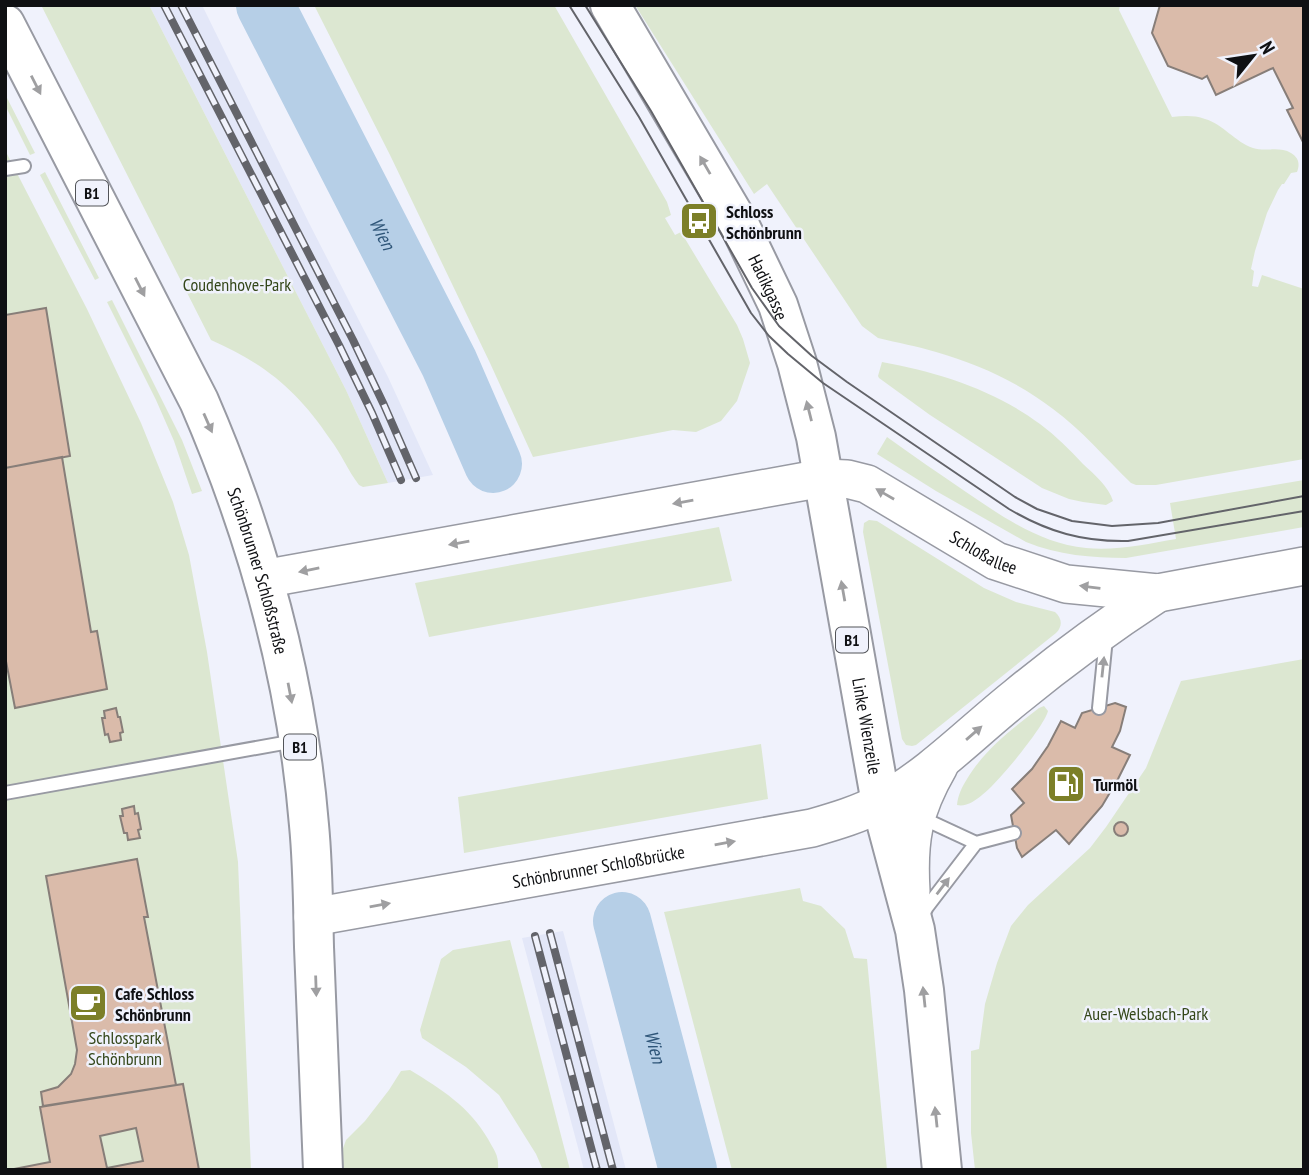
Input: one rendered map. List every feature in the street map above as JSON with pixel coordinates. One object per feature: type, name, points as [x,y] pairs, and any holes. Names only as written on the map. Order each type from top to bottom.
[{"type":"main road","name":"Hadikgasse","points":[[610,5],[739,224],[778,305],[797,363],[816,437],[823,478]]},
{"type":"main road","name":"Schönbrunner Schloßstraße","points":[[5,24],[199,401],[246,521],[263,579],[299,740],[309,825],[323,1170]]},
{"type":"main road","points":[[263,579],[823,478]]},
{"type":"main road","name":"Schloßallee","points":[[823,478],[847,479],[867,484],[996,561],[1066,584],[1158,593],[1304,566]]},
{"type":"main road","name":"Linke Wienzeile","points":[[823,478],[898,809],[924,990],[942,1170]]},
{"type":"main road","name":"Schloßallee","points":[[898,809],[912,784],[1014,698],[1107,626],[1158,593]]},
{"type":"main road","name":"Schönbrunner Schloßbrücke","points":[[313,917],[812,828],[859,813],[898,809]]},
{"type":"lane","points":[[5,169],[24,166]]},
{"type":"lane","points":[[1098,708],[1107,626]]},
{"type":"lane","points":[[5,793],[299,740]]},
{"type":"lane","points":[[898,809],[976,843]]},
{"type":"lane","points":[[915,930],[927,907],[976,843],[1014,833]]},
{"type":"shaded area","points":[[149,5],[202,5],[388,377],[433,475],[388,483],[346,390]]},
{"type":"shaded area","points":[[563,931],[626,1170],[584,1170],[522,938]]},
{"type":"green space","name":"Coudenhove-Park","points":[[41,5],[149,5],[346,390],[388,483],[363,487],[359,485],[334,444],[292,392],[264,369],[211,340]]},
{"type":"green space","points":[[314,5],[554,5],[667,202],[671,215],[665,218],[675,235],[681,232],[743,339],[750,363],[737,401],[721,421],[696,432],[673,430],[533,457],[390,155]]},
{"type":"green space","points":[[635,5],[1120,5],[1119,10],[1172,117],[1193,116],[1205,119],[1218,125],[1240,142],[1258,149],[1287,151],[1297,159],[1297,172],[1291,173],[1282,184],[1267,213],[1251,269],[1254,271],[1252,286],[1258,287],[1262,275],[1304,289],[1304,459],[1156,485],[1136,485],[1064,417],[1012,382],[952,357],[878,338],[862,326],[767,184],[754,194]]},
{"type":"green space","points":[[5,94],[35,153],[30,155],[5,105]]},
{"type":"green space","name":"Schlosspark Schönbrunn","points":[[5,150],[87,309],[141,423],[173,502],[189,555],[207,652],[238,862],[251,1170],[5,1170]]},
{"type":"green space","points":[[45,172],[99,278],[95,280],[40,175]]},
{"type":"green space","points":[[112,300],[182,440],[202,491],[192,494],[174,441],[156,400],[107,302]]},
{"type":"green space","points":[[882,362],[944,377],[1004,401],[1046,429],[1068,448],[1101,481],[1113,501],[1106,505],[1083,502],[1042,488],[930,415],[879,378]]},
{"type":"green space","points":[[887,437],[1008,520],[1038,535],[1069,545],[1109,549],[1176,539],[1170,503],[1304,480],[1304,527],[1126,558],[1063,553],[1026,542],[877,454]]},
{"type":"green space","points":[[869,520],[877,521],[984,588],[1016,602],[1055,612],[1061,622],[1056,633],[912,746],[906,745],[902,739],[863,532],[864,523]]},
{"type":"green space","points":[[719,527],[732,581],[429,637],[415,583]]},
{"type":"green space","name":"Auer-Welsbach-Park","points":[[1304,659],[1304,1170],[975,1170],[971,1133],[971,1051],[979,1049],[985,1004],[1011,926],[1028,905],[1090,848],[1106,827],[1146,768],[1181,681]]},
{"type":"green space","points":[[1044,706],[1048,711],[1045,719],[1008,768],[976,799],[957,805],[963,785],[982,758],[1009,732]]},
{"type":"green space","points":[[761,744],[768,799],[464,853],[458,797]]},
{"type":"green space","points":[[800,888],[803,901],[821,906],[845,929],[854,958],[867,959],[887,1170],[732,1170],[664,912]]},
{"type":"green space","points":[[510,940],[570,1170],[543,1170],[499,1095],[466,1067],[422,1038],[420,1030],[441,959],[453,950]]},
{"type":"green space","points":[[410,1070],[444,1092],[473,1117],[495,1151],[498,1170],[340,1170],[340,1157],[346,1140],[365,1121],[401,1071]]},
{"type":"building","points":[[1160,5],[1304,5],[1304,144],[1287,110],[1293,108],[1273,68],[1216,95],[1207,76],[1202,79],[1168,66],[1152,33]]},
{"type":"building","points":[[46,308],[70,456],[5,468],[5,315]]},
{"type":"building","points":[[62,457],[91,632],[97,631],[107,689],[15,708],[5,656],[5,468]]},
{"type":"building","name":"Turmöl","points":[[1115,703],[1126,707],[1120,731],[1112,747],[1130,755],[1102,806],[1069,844],[1056,830],[1022,857],[1017,848],[1011,815],[1024,803],[1012,789],[1032,769],[1061,721],[1075,728],[1082,713]]},
{"type":"building","points":[[116,708],[123,732],[120,733],[121,740],[110,742],[108,734],[105,735],[102,718],[105,718],[104,711]]},
{"type":"building","points":[[134,806],[141,829],[138,830],[140,838],[128,840],[120,816],[123,816],[122,809]]},
{"type":"building","points":[[1121,822],[1126,824],[1126,834],[1121,836],[1116,834],[1114,829],[1116,824]]},
{"type":"building","points":[[137,859],[148,917],[144,917],[176,1085],[43,1106],[41,1092],[58,1087],[71,1074],[77,1050],[46,876]]},
{"type":"building","points":[[183,1084],[199,1170],[9,1170],[50,1162],[40,1107]],"holes":[[[136,1128],[143,1161],[107,1168],[100,1136]]]},
{"type":"waterway","name":"Wien","points":[[265,5],[449,363],[493,464]]},
{"type":"waterway","name":"Wien","points":[[622,921],[688,1170]]},
{"type":"tram line","points":[[569,5],[639,117],[751,313],[769,336],[823,383],[1009,509],[1066,534],[1096,540],[1128,541],[1304,511]]},
{"type":"tram line","points":[[585,5],[651,111],[752,288],[779,326],[812,356],[847,382],[1015,497],[1037,509],[1072,521],[1112,526],[1158,523],[1304,496]]},
{"type":"railway","points":[[164,5],[339,345],[401,480]]},
{"type":"railway","points":[[181,5],[353,340],[416,478]]},
{"type":"railway","points":[[550,933],[613,1170]]},
{"type":"railway","points":[[535,936],[597,1170]]},
{"type":"place","name":"Schloss Schönbrunn","points":[[699,221]]},
{"type":"place","name":"Turmöl","points":[[1066,784]]},
{"type":"place","name":"Cafe Schloss Schönbrunn","points":[[88,1003]]}]
